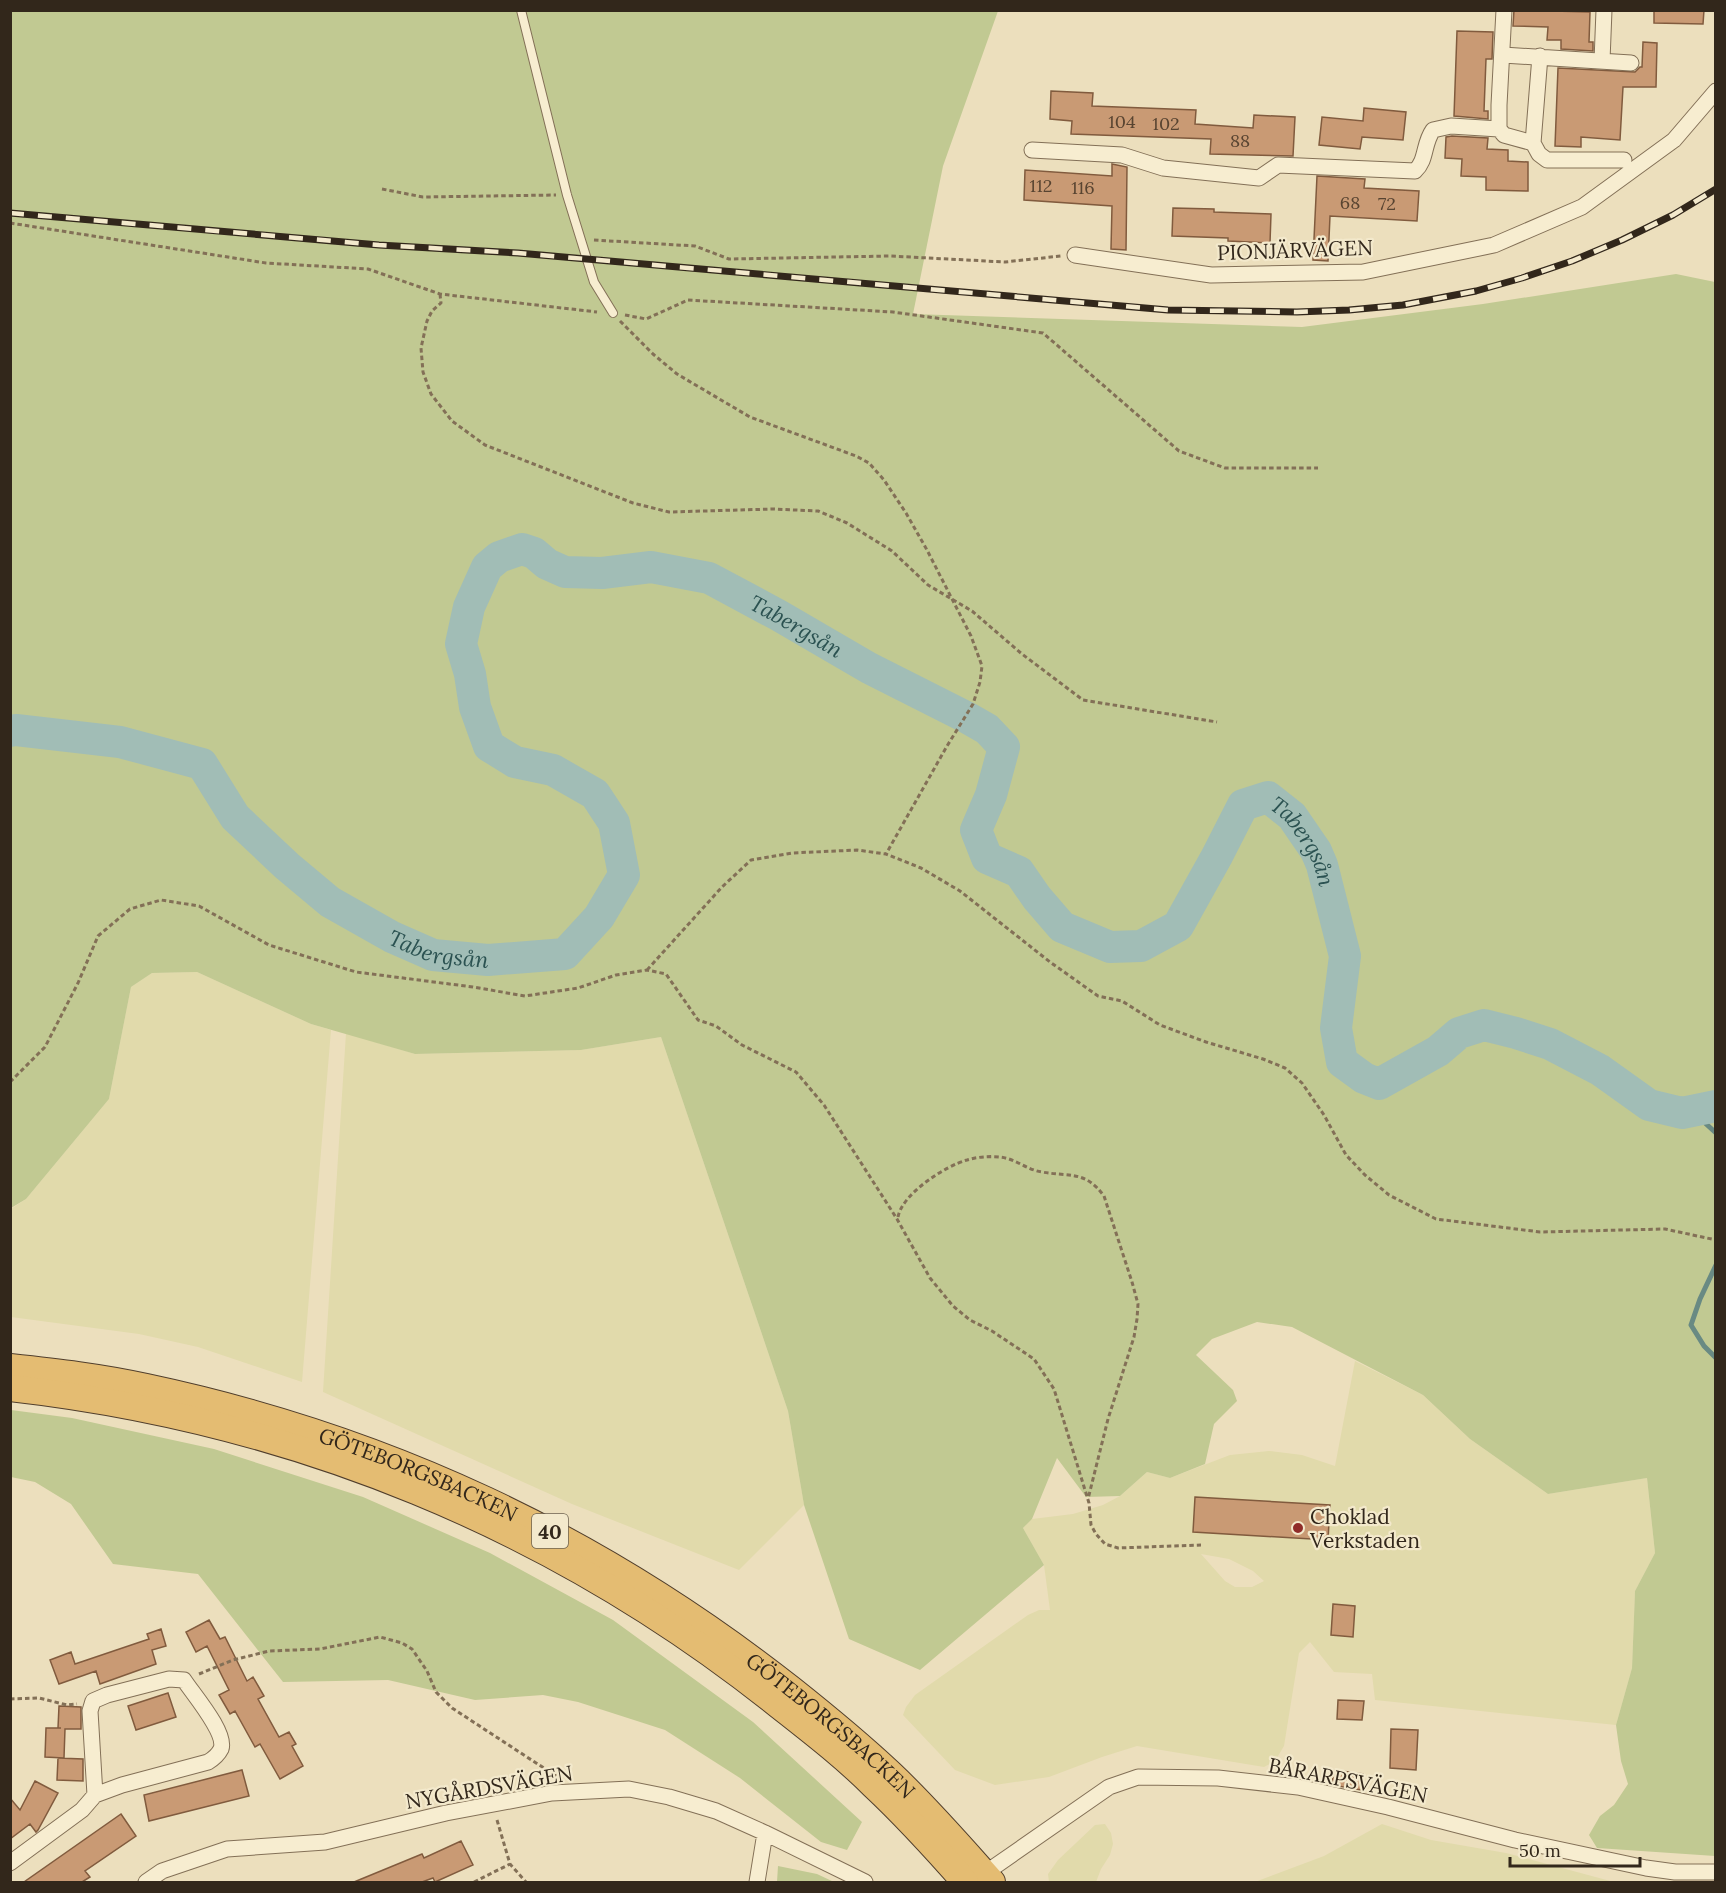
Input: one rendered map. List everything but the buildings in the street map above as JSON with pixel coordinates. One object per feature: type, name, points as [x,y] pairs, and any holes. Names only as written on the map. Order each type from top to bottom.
[{"type":"highway","name":"GÖTEBORGSBACKEN","points":[[10,1367],[143,1386],[224,1405],[303,1428],[381,1455],[439,1478],[520,1515],[609,1564],[695,1619],[762,1666],[890,1773],[993,1875]]},
{"type":"highway","name":"GÖTEBORGSBACKEN","points":[[10,1388],[56,1393],[156,1411],[212,1423],[286,1445],[362,1469],[419,1491],[537,1546],[609,1587],[683,1634],[750,1682],[873,1785],[965,1882]]},
{"type":"street","points":[[1504,10],[1499,129],[1503,135],[1533,143]]},
{"type":"street","points":[[1602,61],[1604,10]]},
{"type":"street","points":[[1503,55],[1631,63]]},
{"type":"street","points":[[1540,57],[1533,143],[1539,154],[1547,160],[1624,160]]},
{"type":"street","name":"PIONJÄRVÄGEN","points":[[1075,255],[1211,275],[1351,273],[1494,245],[1582,207],[1674,140],[1716,91]]},
{"type":"street","points":[[1032,150],[1122,155],[1163,168],[1259,178],[1278,165],[1415,171],[1420,166],[1427,138],[1432,130],[1451,126],[1499,129]]},
{"type":"street","points":[[10,1863],[82,1810],[95,1795],[122,1785],[208,1762],[216,1757],[222,1748],[220,1734],[183,1680],[169,1679],[107,1695],[93,1701],[90,1711],[95,1795]]},
{"type":"street","name":"BÅRARPSVÄGEN","points":[[993,1875],[1109,1787],[1138,1777],[1218,1778],[1298,1787],[1388,1807],[1515,1840],[1624,1863],[1675,1872],[1716,1872]]},
{"type":"street","name":"NYGÅRDSVÄGEN","points":[[146,1882],[162,1871],[227,1849],[326,1842],[493,1803],[552,1793],[629,1789],[669,1797],[716,1811],[865,1882]]},
{"type":"street","points":[[757,1882],[765,1833]]},
{"type":"lane","points":[[521,10],[580,239],[594,282],[613,314]]},
{"type":"path","points":[[382,189],[423,197],[567,195]]},
{"type":"path","points":[[10,223],[266,263],[368,269],[440,294],[646,319],[688,300],[893,312],[1043,333],[1179,451],[1225,468],[1318,468]]},
{"type":"path","points":[[580,239],[695,246],[729,259],[890,256],[1005,262],[1075,255]]},
{"type":"path","points":[[440,294],[441,303],[427,321],[421,348],[423,372],[431,394],[452,421],[485,445],[633,503],[669,512],[773,509],[818,512],[847,523],[892,551],[928,585],[972,611],[1022,654],[1083,700],[1217,722]]},
{"type":"path","points":[[613,314],[652,354],[677,374],[750,417],[856,456],[869,463],[884,480],[906,513],[971,636],[982,666],[973,704],[886,854]]},
{"type":"path","points":[[647,970],[722,887],[752,860],[792,853],[857,850],[886,854],[921,868],[960,891],[1050,962],[1098,996],[1122,1001],[1160,1025],[1285,1068],[1302,1083],[1324,1115],[1346,1155],[1365,1175],[1389,1195],[1437,1219],[1540,1232],[1665,1229],[1716,1240]]},
{"type":"path","points":[[10,1082],[45,1047],[98,936],[130,909],[161,900],[199,906],[268,945],[356,972],[525,996],[578,988],[616,975],[647,970],[666,974],[698,1020],[716,1026],[742,1045],[796,1072],[824,1105],[897,1219],[930,1278],[952,1306],[970,1320],[1016,1345],[1034,1359],[1054,1389],[1088,1499],[1091,1524],[1096,1534],[1106,1544],[1118,1548],[1201,1545]]},
{"type":"path","points":[[897,1219],[899,1210],[906,1199],[921,1186],[944,1170],[965,1160],[985,1157],[1001,1157],[1017,1161],[1040,1172],[1068,1173],[1082,1177],[1096,1185],[1104,1196],[1138,1304],[1134,1337],[1108,1419],[1088,1499]]},
{"type":"path","points":[[183,1680],[233,1660],[269,1651],[320,1649],[380,1637],[402,1643],[411,1649],[427,1671],[436,1692],[453,1708],[578,1792]]},
{"type":"path","points":[[10,1699],[39,1698],[67,1705],[93,1701]]},
{"type":"path","points":[[497,1821],[510,1864],[526,1882]]},
{"type":"path","points":[[474,1882],[510,1864]]},
{"type":"shaded area","points":[[197,972],[311,1024],[331,1030],[302,1382],[198,1347],[139,1334],[11,1317],[11,1209],[26,1199],[109,1099],[131,987],[152,973]]},
{"type":"shaded area","points":[[346,1033],[415,1054],[581,1050],[661,1037],[788,1411],[804,1505],[739,1570],[572,1504],[323,1392]]},
{"type":"shaded area","points":[[1355,1361],[1423,1395],[1470,1439],[1548,1494],[1647,1478],[1655,1553],[1635,1591],[1632,1668],[1616,1725],[1375,1700],[1372,1674],[1334,1672],[1310,1642],[1299,1653],[1284,1746],[1275,1761],[1264,1767],[1137,1746],[1049,1777],[995,1785],[955,1770],[903,1715],[915,1695],[1028,1615],[1039,1610],[1050,1610],[1044,1565],[1023,1528],[1032,1519],[1073,1514],[1103,1505],[1120,1496],[1147,1472],[1170,1478],[1230,1455],[1269,1451],[1302,1455],[1335,1466]],"holes":[[[1201,1554],[1229,1559],[1253,1571],[1264,1581],[1252,1587],[1235,1587],[1225,1581]]]},
{"type":"shaded area","points":[[1105,1824],[1111,1833],[1113,1844],[1096,1882],[1049,1882],[1048,1874],[1058,1860],[1095,1825]]},
{"type":"shaded area","points":[[1382,1824],[1431,1840],[1506,1853],[1614,1882],[1255,1882],[1324,1856]]},
{"type":"green space","points":[[11,11],[998,11],[943,166],[913,314],[1302,327],[1483,304],[1676,274],[1715,282],[1715,1856],[1597,1848],[1589,1835],[1600,1816],[1614,1805],[1628,1784],[1621,1761],[1616,1725],[1632,1668],[1635,1591],[1655,1553],[1647,1478],[1548,1494],[1470,1439],[1423,1395],[1292,1327],[1257,1322],[1212,1339],[1196,1355],[1233,1390],[1237,1401],[1214,1424],[1205,1464],[1170,1478],[1147,1472],[1120,1496],[1086,1497],[1057,1458],[1032,1519],[1023,1528],[1044,1565],[920,1670],[849,1639],[804,1505],[788,1411],[661,1037],[581,1050],[415,1054],[311,1024],[197,972],[152,973],[131,987],[109,1099],[26,1199],[11,1208]]},
{"type":"green space","points":[[11,1410],[72,1418],[214,1449],[363,1497],[490,1553],[613,1620],[753,1722],[862,1822],[847,1850],[821,1842],[740,1778],[665,1730],[578,1702],[543,1695],[475,1700],[388,1680],[283,1682],[198,1574],[113,1564],[71,1504],[35,1482],[11,1477]]},
{"type":"green space","points":[[778,1866],[817,1874],[834,1882],[777,1882]]},
{"type":"waterway","name":"Tabergsån","points":[[10,731],[120,742],[202,764],[235,817],[287,866],[330,902],[392,937],[433,955],[488,960],[565,954],[599,917],[624,875],[614,823],[595,794],[553,770],[515,762],[489,746],[475,707],[470,674],[461,644],[469,607],[487,567],[499,557],[522,549],[534,553],[547,564],[565,572],[602,573],[651,567],[709,578],[869,668],[987,729],[1004,747],[991,795],[976,830],[987,858],[1019,872],[1037,898],[1062,927],[1110,947],[1141,946],[1178,926],[1243,805],[1268,797],[1292,816],[1316,851],[1322,865],[1345,956],[1336,1028],[1342,1062],[1364,1078],[1379,1084],[1438,1051],[1459,1033],[1484,1025],[1550,1044],[1600,1070],[1649,1105],[1682,1113],[1716,1106]]},
{"type":"waterway","points":[[1692,1111],[1716,1133]]},
{"type":"waterway","points":[[1716,1265],[1691,1325],[1704,1346],[1716,1358]]},
{"type":"railway","points":[[10,213],[379,245],[518,253],[1168,310],[1297,312],[1403,305],[1476,291],[1522,278],[1572,261],[1622,240],[1673,215],[1716,189]]},
{"type":"place","name":"Choklad Verkstaden","points":[[1298,1528]]}]
